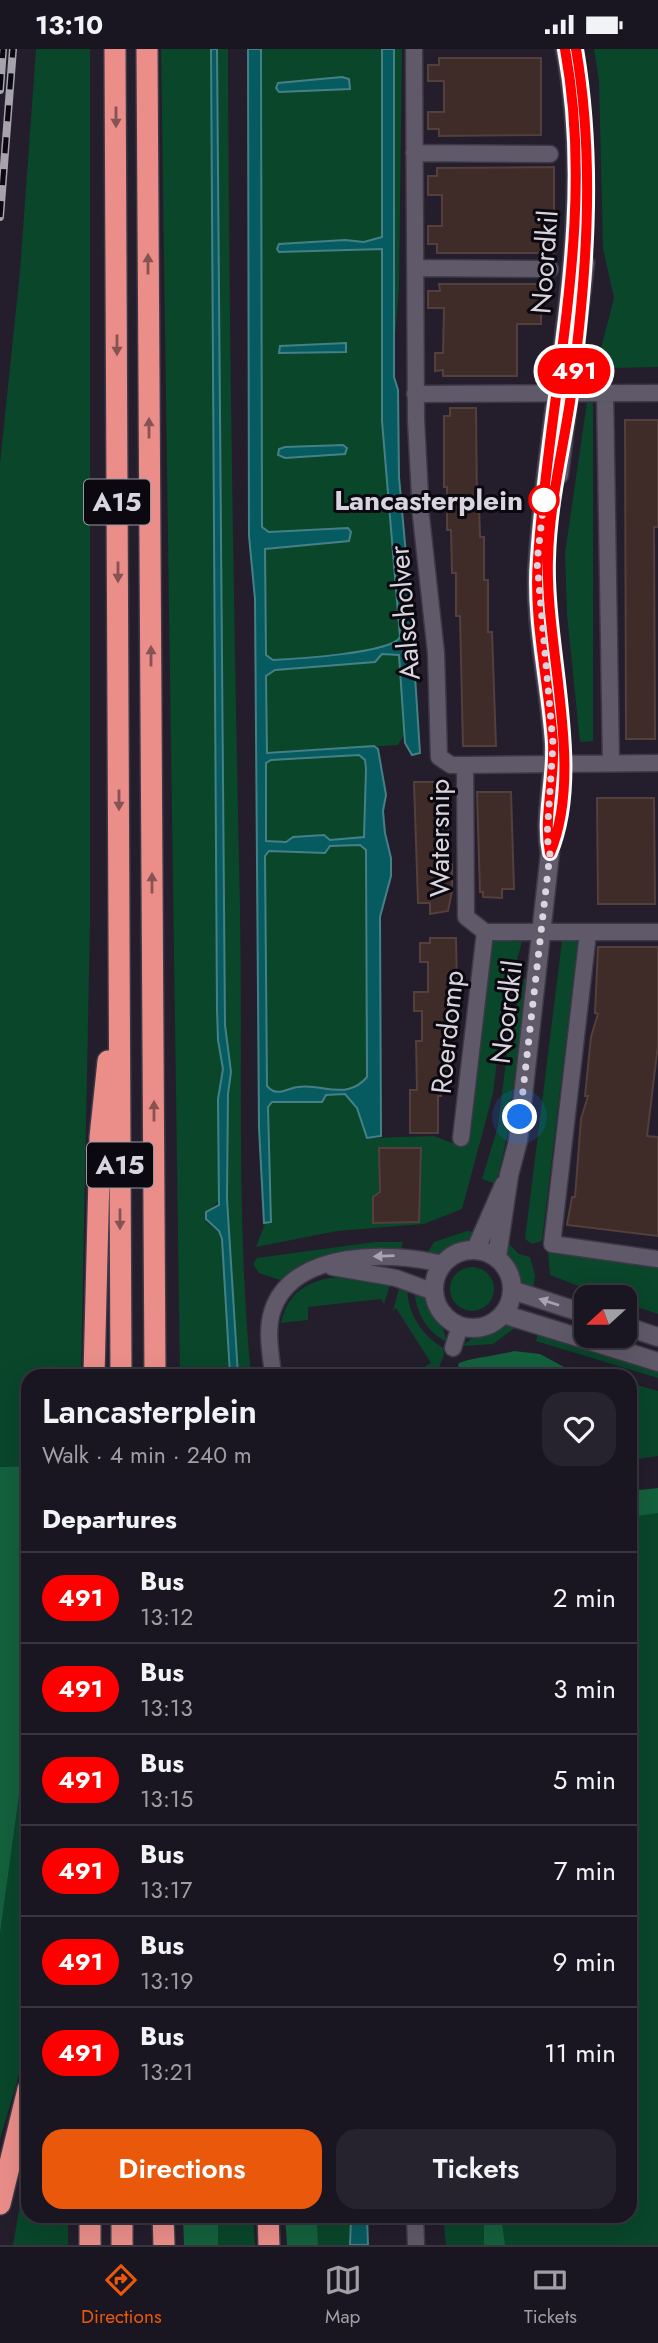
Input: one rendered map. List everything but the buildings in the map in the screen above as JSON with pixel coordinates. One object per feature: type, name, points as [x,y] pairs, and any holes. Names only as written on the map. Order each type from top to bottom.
[{"type":"highway","name":"A15","points":[[115,49],[121,1369]]},
{"type":"highway","name":"A15","points":[[147,49],[155,1369]]},
{"type":"highway","name":"A15","points":[[94,1369],[100,1137],[120,955]]},
{"type":"highway","name":"A15","points":[[155,1228],[165,1283],[168,1369]]},
{"type":"highway","points":[[0,2204],[21,2118]]},
{"type":"highway","points":[[90,2223],[90,2245]]},
{"type":"highway","points":[[122,2223],[122,2245]]},
{"type":"highway","points":[[163,2223],[164,2245]]},
{"type":"highway","points":[[269,2223],[270,2245]]},
{"type":"street","name":"Aalscholver","points":[[414,49],[415,394],[421,516],[436,653],[439,757],[451,765],[464,765]]},
{"type":"street","name":"Noordkil","points":[[564,392],[574,266],[574,106],[565,49]]},
{"type":"street","name":"Noordkil","points":[[497,1257],[509,1175],[518,1141],[550,853],[547,837],[558,763],[537,562],[583,293],[587,237],[586,149],[576,49]]},
{"type":"street","points":[[414,153],[550,154]]},
{"type":"street","points":[[415,268],[550,269]]},
{"type":"street","points":[[605,392],[611,763]]},
{"type":"street","points":[[415,394],[658,393]]},
{"type":"street","name":"Watersnip","points":[[485,932],[466,917],[464,765],[658,762]]},
{"type":"street","points":[[485,932],[658,932]]},
{"type":"street","name":"Roerdomp","points":[[461,1138],[485,932]]},
{"type":"street","points":[[588,933],[552,1244],[658,1259]]},
{"type":"street","name":"Noordkil","points":[[476,1249],[509,1175]]},
{"type":"street","points":[[476,1249],[497,1257],[509,1272],[512,1290],[503,1314],[479,1328],[460,1326],[442,1313],[434,1292],[435,1277],[442,1264],[454,1254],[476,1249]]},
{"type":"street","points":[[272,1369],[269,1328],[276,1301],[296,1278],[351,1259],[404,1255],[442,1264]]},
{"type":"street","points":[[326,1266],[396,1278],[434,1292]]},
{"type":"street","points":[[512,1290],[574,1310]]},
{"type":"street","points":[[503,1314],[658,1362]]},
{"type":"street","points":[[453,1348],[460,1326]]},
{"type":"street","points":[[637,1330],[658,1337]]},
{"type":"street","points":[[415,2223],[416,2245]]},
{"type":"shaded area","points":[[36,49],[90,49],[90,924],[81,1369],[21,1369],[21,1466],[0,1467],[0,463],[20,271]]},
{"type":"shaded area","points":[[161,49],[211,49],[217,1010],[223,1069],[218,1099],[220,1200],[206,1213],[206,1222],[219,1232],[222,1239],[230,1369],[180,1369]]},
{"type":"shaded area","points":[[211,49],[217,49],[225,1025],[231,1072],[228,1094],[227,1199],[238,1369],[230,1369],[222,1239],[219,1231],[206,1219],[206,1212],[219,1205],[218,1099],[223,1069],[217,1010]]},
{"type":"shaded area","points":[[217,49],[228,49],[242,1201],[250,1369],[238,1369],[227,1199],[228,1094],[231,1072],[225,1025]]},
{"type":"shaded area","points":[[248,49],[261,49],[262,527],[269,532],[348,528],[351,532],[349,541],[265,549],[266,655],[273,660],[342,654],[380,647],[393,643],[400,637],[382,421],[382,249],[279,252],[277,249],[279,244],[345,240],[364,242],[382,237],[382,49],[394,49],[394,377],[398,390],[399,477],[420,753],[412,755],[405,743],[399,655],[382,654],[375,662],[275,670],[266,676],[267,753],[374,746],[378,749],[386,795],[383,811],[385,833],[391,858],[391,876],[380,917],[381,1136],[367,1138],[357,1108],[345,1094],[326,1095],[322,1102],[272,1102],[268,1107],[271,1222],[264,1223],[259,1128],[255,599],[249,536]],"holes":[[[359,755],[365,760],[366,769],[364,837],[330,840],[324,835],[293,837],[286,842],[266,841],[266,763],[271,760]],[[360,845],[366,850],[367,1077],[359,1085],[348,1089],[305,1086],[282,1091],[271,1090],[267,1086],[265,856],[269,851],[325,853],[330,846]]]},
{"type":"shaded area","points":[[251,49],[402,49],[399,288],[390,399],[406,731],[398,745],[266,754]]},
{"type":"shaded area","points":[[594,49],[658,49],[658,367],[614,368],[610,380],[593,379],[614,298],[603,249],[599,81]]},
{"type":"shaded area","points":[[342,77],[349,79],[350,89],[279,92],[276,88],[278,83]]},
{"type":"shaded area","points":[[346,343],[346,352],[279,353],[280,346]]},
{"type":"shaded area","points":[[587,402],[593,403],[593,741],[580,742],[567,615],[565,553]]},
{"type":"shaded area","points":[[343,445],[347,448],[345,454],[285,458],[278,455],[279,449],[285,447]]},
{"type":"shaded area","points":[[359,755],[365,760],[366,770],[367,1077],[360,1083],[337,1090],[272,1092],[266,1088],[265,759]]},
{"type":"shaded area","points":[[495,939],[522,942],[503,1010],[493,1094],[462,1209],[424,1224],[337,1231],[256,1247],[267,1218],[268,1108],[273,1102],[321,1102],[326,1095],[345,1094],[357,1108],[367,1138],[434,1136],[463,1147],[491,942]]},
{"type":"shaded area","points":[[578,940],[542,1241],[532,1244],[525,1239],[562,941]]},
{"type":"shaded area","points":[[524,979],[527,979],[507,1137],[496,1184],[482,1179],[498,1126],[510,1029]]},
{"type":"shaded area","points":[[467,1231],[478,1232],[455,1249],[426,1255],[434,1242]]},
{"type":"shaded area","points":[[506,1241],[519,1254],[530,1257],[535,1275],[533,1291],[521,1282],[513,1270],[507,1256]]},
{"type":"shaded area","points":[[375,1242],[403,1242],[401,1249],[308,1261],[280,1280],[259,1273],[253,1264],[257,1258]]},
{"type":"shaded area","points":[[548,1251],[658,1265],[658,1314],[637,1307],[637,1285],[576,1285],[550,1275]]},
{"type":"shaded area","points":[[472,1267],[481,1268],[488,1273],[493,1280],[493,1298],[488,1305],[481,1310],[472,1311],[463,1310],[456,1305],[451,1298],[450,1289],[451,1280],[456,1273],[463,1268]]},
{"type":"shaded area","points":[[346,1276],[391,1282],[384,1304],[381,1299],[308,1307],[308,1320],[281,1323],[290,1301],[304,1287]]},
{"type":"shaded area","points":[[400,1286],[407,1288],[417,1323],[443,1348],[444,1355],[438,1369],[421,1369],[431,1363],[396,1308],[393,1310]]},
{"type":"shaded area","points":[[414,1290],[435,1313],[447,1342],[433,1333],[423,1321]]},
{"type":"shaded area","points":[[519,1325],[493,1344],[463,1346],[489,1331]]},
{"type":"shaded area","points":[[539,1330],[574,1341],[574,1348],[595,1348],[658,1368],[658,1378],[637,1372],[637,1369],[628,1369],[536,1341]]},
{"type":"shaded area","points":[[514,1351],[540,1354],[568,1369],[459,1369],[458,1364]]},
{"type":"shaded area","points":[[637,1385],[658,1391],[658,1456],[637,1459]]},
{"type":"shaded area","points":[[21,1466],[21,1781],[0,1934],[0,1467]]},
{"type":"shaded area","points":[[658,1488],[658,1513],[637,1516],[637,1490]]},
{"type":"shaded area","points":[[658,1498],[658,2245],[446,2245],[444,2223],[637,2223],[637,1501]]},
{"type":"shaded area","points":[[21,1781],[21,2068],[0,2139],[0,1934]]},
{"type":"shaded area","points":[[21,2199],[21,2223],[68,2223],[68,2245],[13,2245]]},
{"type":"shaded area","points":[[183,2223],[218,2223],[218,2245],[184,2245]]},
{"type":"shaded area","points":[[218,2223],[253,2223],[255,2245],[218,2245]]},
{"type":"shaded area","points":[[285,2223],[317,2223],[318,2245],[287,2245]]},
{"type":"shaded area","points":[[317,2223],[351,2223],[350,2245],[318,2245]]},
{"type":"shaded area","points":[[351,2223],[367,2223],[368,2245],[350,2245]]},
{"type":"shaded area","points":[[484,2223],[502,2223],[505,2245],[484,2245]]},
{"type":"railway","points":[[0,90],[3,49]]},
{"type":"railway","points":[[0,217],[13,49]]},
{"type":"bus line","name":"491","points":[[565,49],[574,106],[574,266],[537,562],[540,622],[553,744],[547,837],[550,853],[555,841],[564,764],[550,632],[548,556],[571,392],[587,237],[584,107],[576,49]]},
{"type":"place","name":"Lancasterplein","points":[[544,500]]},
{"type":"route","points":[[520,1117],[550,853],[547,837],[553,744],[540,622],[537,562],[544,500]]}]
